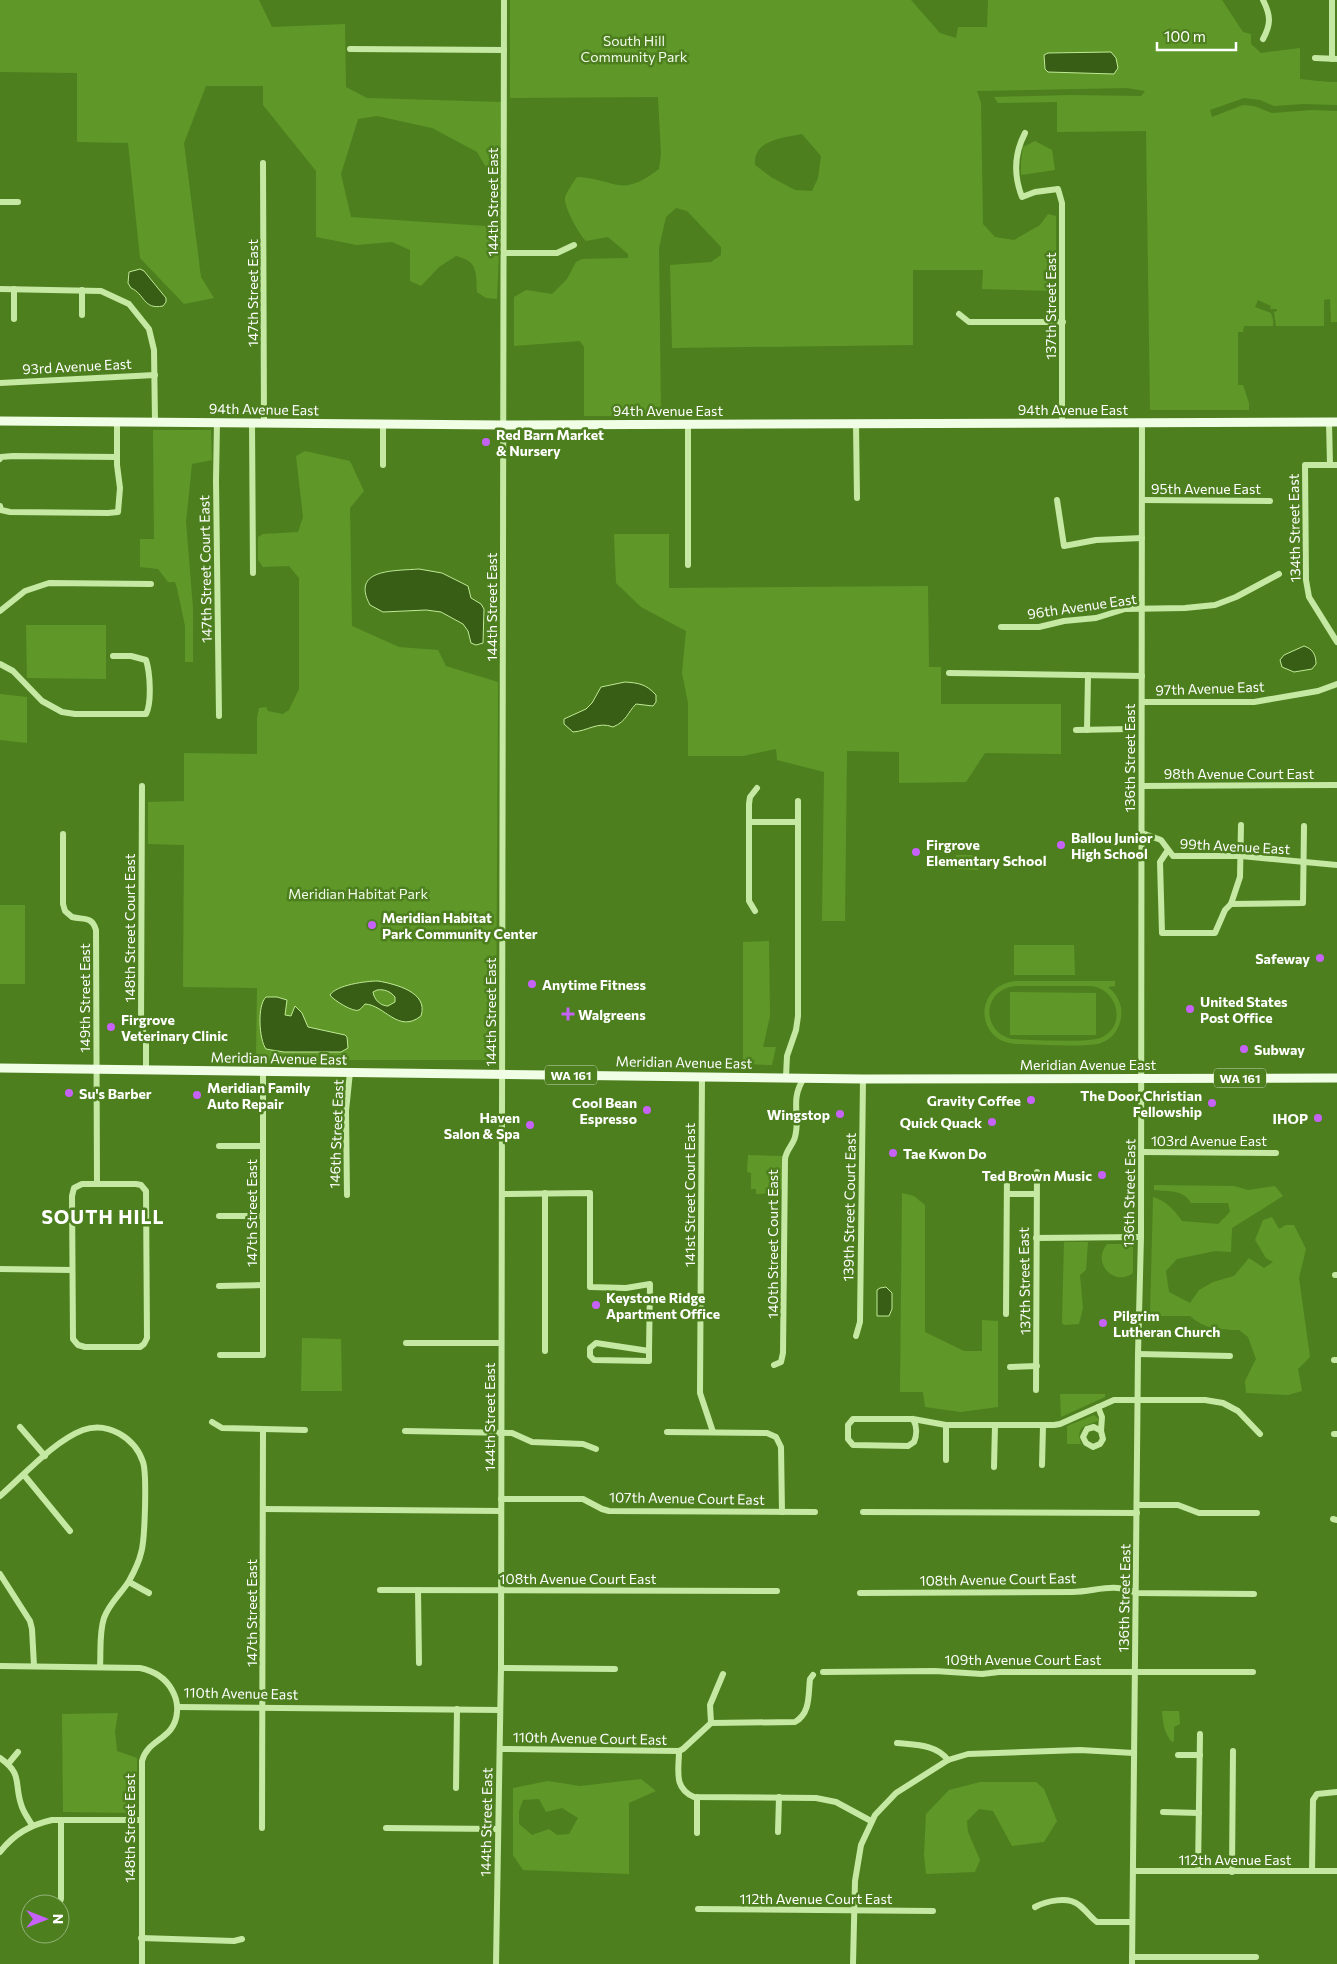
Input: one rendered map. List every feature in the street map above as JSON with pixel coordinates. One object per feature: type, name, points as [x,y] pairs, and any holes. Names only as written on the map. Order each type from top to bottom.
[{"type":"main road","name":"94th Avenue East","points":[[0,421],[504,425],[1333,422]]},
{"type":"main road","name":"Meridian Avenue East","points":[[0,1068],[863,1079],[1337,1078]]},
{"type":"street","name":"144th Street East","points":[[496,1964],[501,1668],[504,0]]},
{"type":"street","points":[[1263,0],[1268,13],[1270,27],[1263,39]]},
{"type":"street","points":[[1315,58],[1335,59],[1335,11],[1332,0]]},
{"type":"street","points":[[350,49],[504,50]]},
{"type":"street","name":"137th Street East","points":[[1025,133],[1018,150],[1015,168],[1018,187],[1022,197],[1035,192],[1058,189],[1062,203],[1062,423]]},
{"type":"street","name":"147th Street East","points":[[264,163],[264,423]]},
{"type":"street","points":[[0,202],[18,202]]},
{"type":"street","points":[[504,253],[557,252],[574,244]]},
{"type":"street","points":[[0,289],[101,291],[129,304],[149,329],[154,350],[155,422]]},
{"type":"street","points":[[14,289],[14,319]]},
{"type":"street","points":[[82,290],[82,315]]},
{"type":"street","points":[[959,314],[969,322],[1062,322]]},
{"type":"street","name":"93rd Avenue East","points":[[0,383],[155,375]]},
{"type":"street","points":[[0,506],[0,510],[20,512],[118,512],[120,488],[116,457],[117,422]]},
{"type":"street","name":"147th Street Court East","points":[[217,422],[219,716]]},
{"type":"street","name":"136th Street East","points":[[1132,1961],[1138,1354],[1142,1152],[1142,422]]},
{"type":"street","points":[[1333,422],[1333,465]]},
{"type":"street","points":[[252,423],[254,573]]},
{"type":"street","points":[[383,424],[383,465]]},
{"type":"street","points":[[688,424],[688,564]]},
{"type":"street","points":[[856,424],[856,498]]},
{"type":"street","points":[[1,458],[116,457]]},
{"type":"street","name":"134th Street East","points":[[1333,465],[1305,465],[1306,586],[1310,598],[1334,630],[1337,642]]},
{"type":"street","points":[[1057,500],[1064,546],[1096,540],[1142,538]]},
{"type":"street","name":"95th Avenue East","points":[[1142,500],[1270,501]]},
{"type":"street","name":"96th Avenue East","points":[[1001,627],[1039,627],[1064,621],[1096,618],[1125,609],[1185,608],[1215,605],[1236,597],[1279,574]]},
{"type":"street","points":[[0,611],[25,591],[49,583],[151,584]]},
{"type":"street","points":[[0,664],[20,677],[37,697],[62,712],[146,714],[148,707],[149,671],[146,660],[131,656],[113,656]]},
{"type":"street","name":"97th Avenue East","points":[[949,673],[1142,676]]},
{"type":"street","points":[[1087,730],[1088,675]]},
{"type":"street","name":"97th Avenue East","points":[[1142,702],[1254,702],[1318,691],[1337,684]]},
{"type":"street","points":[[1076,730],[1129,729]]},
{"type":"street","name":"98th Avenue Court East","points":[[1142,786],[1337,785]]},
{"type":"street","name":"148th Street Court East","points":[[142,786],[142,1025],[146,1041],[146,1070]]},
{"type":"street","points":[[755,911],[749,901],[749,822],[750,797],[757,788]]},
{"type":"street","points":[[788,1077],[787,1056],[796,1030],[798,1016],[798,800]]},
{"type":"street","points":[[749,822],[798,822]]},
{"type":"street","points":[[1168,850],[1160,862],[1162,933],[1215,933],[1225,910],[1231,904],[1240,877],[1241,825]]},
{"type":"street","points":[[1231,904],[1302,903],[1304,826]]},
{"type":"street","name":"99th Avenue East","points":[[1142,833],[1158,837],[1173,856],[1241,856],[1337,865]]},
{"type":"street","name":"149th Street East","points":[[63,834],[64,907],[72,918],[90,919],[96,930],[97,1184]]},
{"type":"street","name":"147th Street East","points":[[220,1355],[263,1355],[263,1071]]},
{"type":"street","name":"146th Street East","points":[[347,1196],[346,1110],[350,1072]]},
{"type":"street","name":"141st Street Court East","points":[[702,1076],[700,1393],[714,1432]]},
{"type":"street","name":"140th Street Court East","points":[[774,1365],[781,1362],[783,1353],[785,1159],[796,1134],[796,1092],[788,1077]]},
{"type":"street","name":"140th Street Court East","points":[[796,1092],[804,1078]]},
{"type":"street","name":"139th Street Court East","points":[[856,1336],[860,1322],[863,1079]]},
{"type":"street","points":[[218,1146],[263,1146]]},
{"type":"street","name":"103rd Avenue East","points":[[1142,1152],[1276,1153]]},
{"type":"street","name":"137th Street East","points":[[1036,1390],[1037,1172]]},
{"type":"street","points":[[1006,1314],[1007,1173]]},
{"type":"street","points":[[82,1184],[136,1184],[144,1188],[146,1194],[147,1338],[144,1344],[137,1348],[85,1347],[76,1343],[72,1335],[72,1270],[72,1196],[74,1188],[82,1184]]},
{"type":"street","points":[[545,1351],[546,1193]]},
{"type":"street","points":[[502,1194],[590,1193],[590,1287],[626,1288],[650,1284],[649,1361],[594,1360],[590,1352],[592,1345],[596,1343],[649,1351]]},
{"type":"street","points":[[1007,1194],[1036,1194]]},
{"type":"street","points":[[219,1216],[263,1216]]},
{"type":"street","points":[[1036,1238],[1141,1237]]},
{"type":"street","points":[[0,1269],[72,1270]]},
{"type":"street","points":[[219,1286],[263,1285]]},
{"type":"street","points":[[406,1343],[501,1343]]},
{"type":"street","points":[[1138,1354],[1230,1356]]},
{"type":"street","points":[[1010,1367],[1037,1366]]},
{"type":"street","points":[[912,1419],[916,1425],[916,1436],[914,1442],[908,1446],[858,1445],[850,1443],[848,1439],[848,1425],[853,1419],[912,1419],[946,1425],[1043,1426],[1060,1424],[1114,1400],[1205,1400],[1222,1403],[1238,1411],[1260,1434]]},
{"type":"street","points":[[1098,1407],[1102,1417],[1101,1431]]},
{"type":"street","points":[[212,1422],[222,1428],[305,1430]]},
{"type":"street","points":[[946,1425],[946,1460]]},
{"type":"street","points":[[994,1467],[995,1425]]},
{"type":"street","points":[[1042,1465],[1043,1426]]},
{"type":"street","points":[[20,1427],[45,1456]]},
{"type":"street","points":[[0,1496],[68,1438],[92,1428],[113,1431],[132,1443],[140,1456],[144,1468],[144,1544],[129,1582],[115,1598],[104,1617],[101,1634],[100,1667]]},
{"type":"street","name":"147th Street East","points":[[262,1828],[264,1707],[263,1429]]},
{"type":"street","points":[[405,1431],[512,1433],[532,1442],[578,1443],[596,1449]]},
{"type":"street","points":[[667,1432],[767,1433],[777,1438],[782,1447],[782,1512]]},
{"type":"street","points":[[24,1475],[70,1531]]},
{"type":"street","name":"107th Avenue Court East","points":[[501,1499],[583,1499],[609,1511],[815,1512]]},
{"type":"street","points":[[1138,1505],[1178,1505],[1199,1513],[1256,1513]]},
{"type":"street","points":[[264,1510],[501,1511]]},
{"type":"street","points":[[863,1512],[1137,1513]]},
{"type":"street","points":[[0,1574],[30,1621],[34,1666]]},
{"type":"street","points":[[129,1582],[149,1592]]},
{"type":"street","name":"108th Avenue Court East","points":[[860,1593],[1074,1592],[1110,1587],[1136,1593],[1254,1594]]},
{"type":"street","name":"108th Avenue Court East","points":[[380,1590],[777,1591]]},
{"type":"street","points":[[418,1590],[418,1663]]},
{"type":"street","name":"110th Avenue East","points":[[0,1666],[140,1668],[153,1671],[163,1678],[176,1698],[178,1707],[500,1710]]},
{"type":"street","points":[[501,1668],[615,1669]]},
{"type":"street","name":"109th Avenue Court East","points":[[823,1672],[935,1671],[982,1674],[999,1672],[1253,1672]]},
{"type":"street","points":[[710,1723],[710,1705],[723,1674]]},
{"type":"street","points":[[812,1675],[806,1712],[801,1718],[792,1723],[710,1723],[679,1751],[680,1787],[686,1794],[697,1797],[826,1799],[836,1802],[871,1821]]},
{"type":"street","name":"148th Street East","points":[[142,1964],[141,1820],[143,1758],[148,1749],[166,1736],[174,1727],[178,1707]]},
{"type":"street","points":[[456,1788],[457,1709]]},
{"type":"street","points":[[1198,1871],[1200,1734]]},
{"type":"street","points":[[897,1743],[934,1749],[942,1752],[948,1760]]},
{"type":"street","name":"110th Avenue Court East","points":[[500,1749],[679,1751]]},
{"type":"street","points":[[853,1964],[856,1866],[861,1845],[878,1810],[896,1793],[948,1760],[968,1754],[1059,1750],[1134,1753]]},
{"type":"street","points":[[1232,1872],[1233,1751]]},
{"type":"street","points":[[8,1764],[18,1752]]},
{"type":"street","points":[[1178,1755],[1200,1755]]},
{"type":"street","points":[[0,1758],[8,1764],[17,1781],[21,1806],[32,1825]]},
{"type":"street","points":[[1312,1872],[1313,1800],[1317,1794],[1337,1792]]},
{"type":"street","points":[[697,1797],[697,1833]]},
{"type":"street","points":[[778,1832],[779,1797]]},
{"type":"street","points":[[1163,1812],[1199,1813]]},
{"type":"street","points":[[0,1852],[12,1839],[32,1825],[52,1820],[141,1820]]},
{"type":"street","points":[[61,1820],[61,1894]]},
{"type":"street","points":[[386,1828],[498,1830]]},
{"type":"street","name":"112th Avenue East","points":[[1132,1871],[1337,1872]]},
{"type":"street","points":[[1035,1907],[1053,1901],[1074,1902],[1080,1905],[1097,1922],[1132,1922]]},
{"type":"street","name":"112th Avenue Court East","points":[[698,1909],[933,1911]]},
{"type":"street","points":[[142,1938],[234,1941],[242,1939]]},
{"type":"street","points":[[1132,1961],[1256,1957]]},
{"type":"green space","points":[[0,0],[259,0],[272,27],[345,24],[346,87],[367,98],[501,102],[500,175],[490,174],[477,152],[432,128],[377,116],[358,119],[341,174],[351,217],[500,227],[497,299],[486,298],[477,292],[474,268],[472,264],[463,258],[456,256],[439,267],[421,286],[410,281],[410,250],[392,242],[357,245],[316,237],[316,171],[263,105],[263,86],[206,86],[184,143],[201,277],[214,298],[184,304],[140,258],[128,143],[77,142],[77,73],[0,72]]},
{"type":"green space","name":"South Hill Community Park","points":[[510,0],[911,0],[940,33],[956,38],[958,27],[987,27],[988,0],[1222,0],[1243,32],[1251,34],[1251,44],[1261,53],[1300,48],[1300,79],[1337,82],[1337,105],[1303,104],[1274,106],[1260,100],[1244,98],[1210,110],[1212,117],[1243,105],[1254,106],[1272,113],[1312,110],[1337,111],[1337,322],[1331,322],[1330,299],[1324,300],[1324,326],[1276,326],[1274,312],[1277,309],[1270,309],[1271,306],[1258,300],[1255,307],[1271,313],[1273,326],[1244,326],[1243,332],[1238,332],[1238,385],[1243,385],[1249,403],[1249,410],[1150,410],[1146,131],[1057,132],[1057,102],[998,103],[994,97],[1141,96],[1145,91],[1127,88],[977,91],[981,103],[983,224],[995,237],[1014,240],[1040,225],[1048,214],[1056,216],[1056,291],[982,289],[983,270],[913,270],[913,345],[672,348],[670,265],[711,262],[721,255],[721,247],[687,211],[676,208],[666,217],[659,248],[661,416],[584,416],[584,347],[580,341],[514,346],[514,297],[526,290],[552,294],[567,279],[576,262],[582,259],[628,258],[628,254],[608,237],[586,241],[572,221],[565,198],[577,177],[626,185],[646,178],[659,169],[661,154],[658,97],[510,98]],"holes":[[[802,134],[821,156],[818,178],[812,191],[795,190],[771,177],[755,165],[756,154],[760,148],[776,139]]]},
{"type":"green space","points":[[1035,141],[1052,150],[1055,170],[1021,175],[1023,147]]},
{"type":"green space","points":[[153,430],[211,430],[212,460],[192,464],[186,522],[193,608],[193,662],[185,662],[185,626],[175,582],[168,582],[158,569],[140,567],[140,539],[154,539]]},
{"type":"green space","name":"Meridian Habitat Park","points":[[305,451],[350,461],[364,491],[350,508],[352,626],[399,647],[438,650],[446,666],[498,682],[496,1053],[492,1060],[256,1060],[257,988],[183,987],[184,845],[148,844],[148,802],[184,801],[184,753],[257,754],[257,718],[259,708],[266,707],[268,711],[283,714],[289,710],[299,689],[299,578],[289,566],[263,567],[258,560],[258,537],[263,534],[298,532],[303,517],[296,456]]},
{"type":"green space","points":[[614,534],[669,534],[669,588],[928,586],[929,667],[941,667],[941,704],[1061,704],[1061,754],[985,753],[966,782],[899,783],[899,752],[847,751],[845,921],[822,921],[824,772],[777,760],[776,749],[743,756],[688,756],[688,703],[682,673],[686,631],[641,607],[616,583]]},
{"type":"green space","points":[[26,625],[106,625],[106,679],[27,678]]},
{"type":"green space","points":[[0,694],[27,697],[27,743],[0,740]]},
{"type":"green space","points":[[956,855],[978,855],[978,870],[956,869]]},
{"type":"green space","points":[[0,905],[25,905],[25,984],[0,984]]},
{"type":"green space","points":[[769,941],[770,1016],[763,1047],[776,1047],[772,1065],[743,1064],[743,942]]},
{"type":"green space","points":[[1014,945],[1074,945],[1075,975],[1014,975]]},
{"type":"green space","points":[[1016,981],[1115,981],[1115,986],[1108,987],[1117,996],[1120,1004],[1119,1026],[1109,1039],[1101,1043],[1072,1046],[1016,1044],[1002,1041],[992,1033],[986,1024],[985,1013],[986,1002],[992,992],[1002,985]],"holes":[[[1016,986],[1090,986],[1100,988],[1113,1000],[1117,1017],[1109,1033],[1093,1040],[1011,1039],[1001,1034],[994,1027],[990,1019],[992,1002],[997,994],[1005,989]]]},
{"type":"green space","points":[[1010,992],[1096,993],[1096,1035],[1010,1035]]},
{"type":"green space","points":[[748,1155],[783,1156],[782,1188],[778,1193],[756,1194],[756,1189],[751,1189],[751,1173],[747,1172]]},
{"type":"green space","points":[[1154,1185],[1234,1186],[1248,1190],[1275,1186],[1283,1196],[1232,1228],[1231,1252],[1215,1251],[1177,1259],[1166,1271],[1169,1292],[1190,1303],[1199,1290],[1213,1282],[1234,1276],[1249,1258],[1264,1268],[1273,1262],[1266,1258],[1255,1240],[1263,1220],[1272,1217],[1279,1229],[1286,1225],[1294,1225],[1306,1249],[1299,1278],[1310,1357],[1298,1369],[1302,1391],[1288,1395],[1246,1393],[1245,1381],[1256,1359],[1248,1337],[1239,1330],[1207,1326],[1190,1316],[1150,1316],[1153,1197],[1166,1203],[1182,1221],[1218,1224],[1230,1212],[1228,1203],[1191,1203],[1180,1193],[1154,1190]]},
{"type":"green space","points":[[902,1193],[914,1196],[925,1205],[925,1332],[964,1351],[982,1351],[982,1320],[998,1321],[998,1407],[961,1412],[925,1407],[923,1392],[900,1392]]},
{"type":"green space","points":[[1064,1242],[1088,1242],[1086,1270],[1080,1275],[1083,1308],[1079,1324],[1064,1325],[1062,1323]]},
{"type":"green space","points":[[1107,1244],[1132,1244],[1133,1273],[1126,1277],[1119,1277],[1107,1271],[1103,1266],[1102,1259]]},
{"type":"green space","points":[[302,1338],[341,1339],[342,1391],[301,1391]]},
{"type":"green space","points":[[1060,1394],[1105,1394],[1105,1397],[1061,1417]]},
{"type":"green space","points":[[1094,1415],[1098,1418],[1098,1421],[1086,1425],[1079,1433],[1081,1444],[1067,1444],[1067,1426]]},
{"type":"green space","points":[[1162,1711],[1179,1711],[1180,1724],[1174,1727],[1174,1741],[1172,1742],[1163,1724]]},
{"type":"green space","points":[[118,1713],[115,1731],[117,1751],[137,1758],[137,1812],[63,1812],[62,1714]]},
{"type":"green space","points":[[641,1779],[656,1791],[629,1803],[629,1874],[523,1870],[513,1855],[513,1788],[548,1781],[580,1786]],"holes":[[[539,1799],[546,1812],[562,1808],[578,1818],[569,1834],[557,1835],[549,1829],[532,1835],[519,1824],[519,1811],[523,1800]]]},
{"type":"green space","points":[[980,1782],[1036,1782],[1044,1789],[1057,1821],[1044,1842],[1012,1846],[993,1811],[979,1809],[967,1821],[968,1832],[980,1860],[975,1872],[926,1874],[924,1855],[926,1814],[949,1790]]},
{"type":"shaded area","points":[[1111,52],[1116,58],[1118,68],[1114,74],[1048,72],[1045,69],[1044,55],[1048,53]]},
{"type":"shaded area","points":[[140,269],[144,271],[166,298],[163,306],[156,307],[148,304],[131,288],[128,283],[129,272]]},
{"type":"shaded area","points":[[419,569],[442,573],[468,586],[471,598],[481,604],[484,609],[483,643],[476,645],[471,643],[468,631],[463,624],[441,612],[426,610],[383,612],[370,605],[365,593],[366,584],[371,578],[388,572]]},
{"type":"shaded area","points":[[1304,646],[1315,655],[1316,664],[1312,669],[1294,672],[1282,667],[1280,660],[1284,655]]},
{"type":"shaded area","points":[[625,682],[649,688],[656,695],[656,702],[653,706],[636,704],[618,725],[613,727],[603,725],[573,732],[564,724],[564,719],[586,709],[592,703],[601,687]]},
{"type":"shaded area","points":[[378,981],[401,987],[415,995],[420,1001],[422,1008],[421,1016],[413,1021],[405,1022],[365,1004],[359,1010],[353,1010],[339,1003],[330,995],[345,986]],"holes":[[[380,990],[391,993],[395,997],[395,1002],[388,1006],[378,1002],[373,992]]]},
{"type":"shaded area","points":[[266,997],[277,997],[287,1000],[285,1015],[291,1016],[295,1006],[302,1013],[308,1027],[345,1035],[348,1048],[341,1052],[284,1052],[266,1049],[262,1038],[260,1015],[263,1001]]},
{"type":"shaded area","points":[[886,1287],[892,1293],[892,1309],[889,1316],[877,1316],[877,1290]]},
{"type":"place","name":"Red Barn Market & Nursery","points":[[486,442]]},
{"type":"place","name":"Ballou Junior High School","points":[[1061,845]]},
{"type":"place","name":"Firgrove Elementary School","points":[[916,852]]},
{"type":"place","name":"Meridian Habitat Park Community Center","points":[[372,925]]},
{"type":"place","name":"Safeway","points":[[1320,958]]},
{"type":"place","name":"Anytime Fitness","points":[[532,984]]},
{"type":"place","name":"United States Post Office","points":[[1190,1009]]},
{"type":"place","name":"Walgreens","points":[[568,1014]]},
{"type":"place","name":"Firgrove Veterinary Clinic","points":[[111,1027]]},
{"type":"place","name":"Subway","points":[[1244,1049]]},
{"type":"place","name":"Su's Barber","points":[[69,1093]]},
{"type":"place","name":"Meridian Family Auto Repair","points":[[197,1095]]},
{"type":"place","name":"Gravity Coffee","points":[[1031,1100]]},
{"type":"place","name":"The Door Christian Fellowship","points":[[1212,1103]]},
{"type":"place","name":"Cool Bean Espresso","points":[[647,1110]]},
{"type":"place","name":"Wingstop","points":[[840,1114]]},
{"type":"place","name":"IHOP","points":[[1318,1118]]},
{"type":"place","name":"Quick Quack","points":[[992,1122]]},
{"type":"place","name":"Haven Salon & Spa","points":[[530,1125]]},
{"type":"place","name":"Tae Kwon Do","points":[[893,1153]]},
{"type":"place","name":"Ted Brown Music","points":[[1102,1175]]},
{"type":"place","name":"Keystone Ridge Apartment Office","points":[[596,1305]]},
{"type":"place","name":"Pilgrim Lutheran Church","points":[[1103,1323]]},
{"type":"district","name":"SOUTH HILL","points":[[103,1216]]}]
